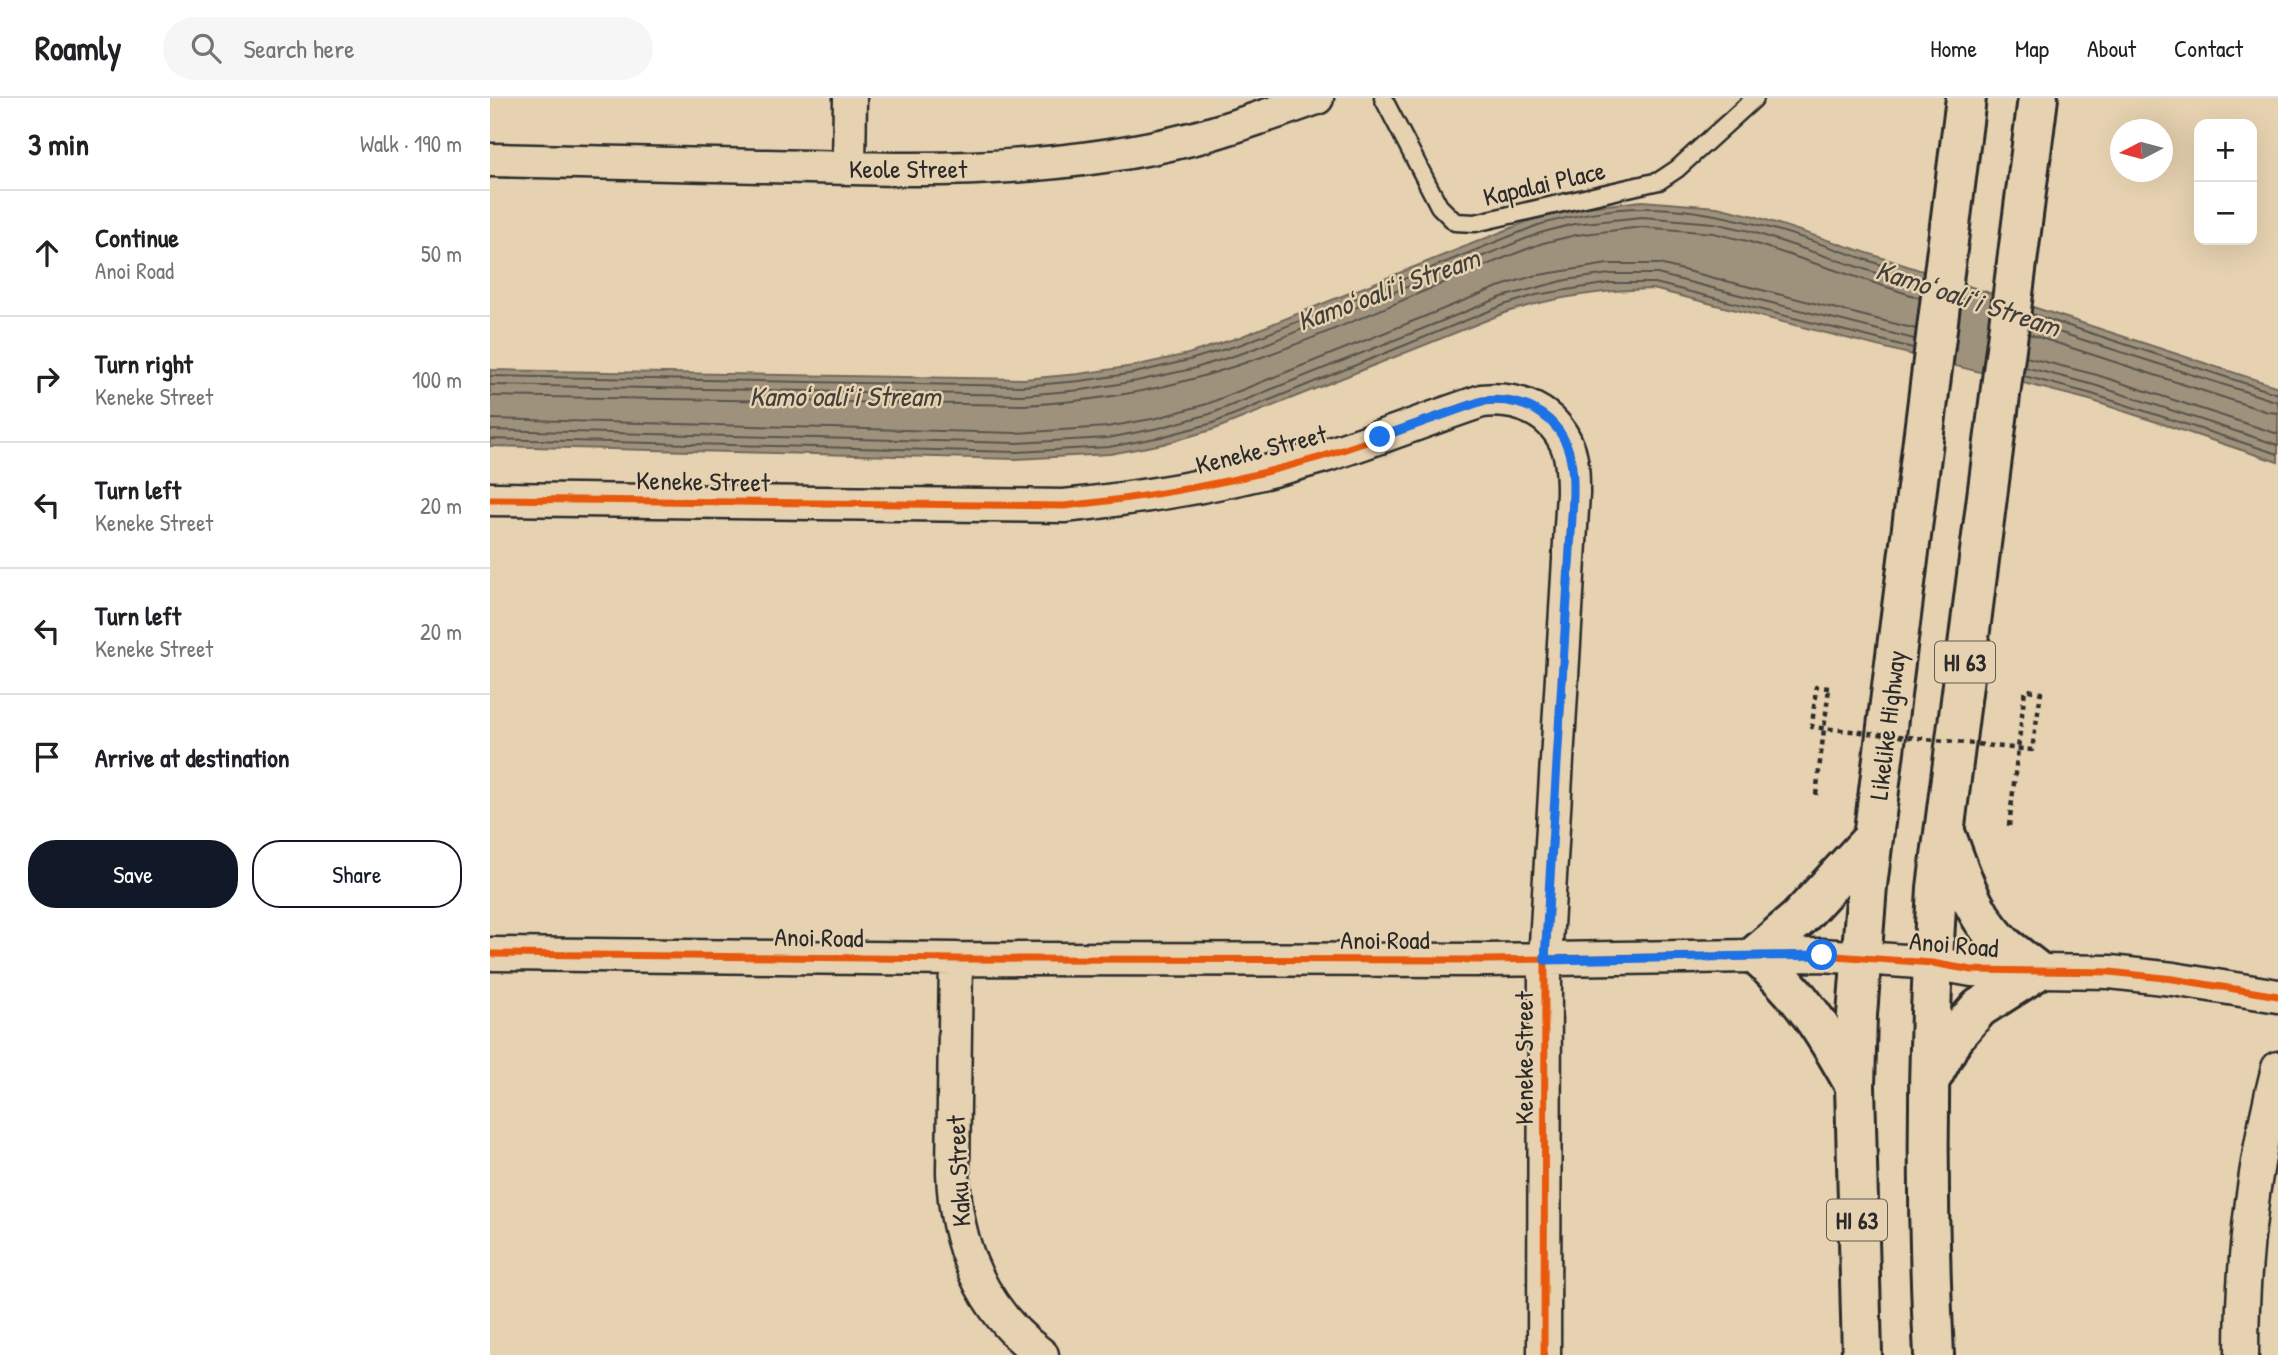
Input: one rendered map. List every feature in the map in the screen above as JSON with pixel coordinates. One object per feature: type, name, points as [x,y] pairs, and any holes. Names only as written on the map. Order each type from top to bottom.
[{"type":"highway","name":"Likelike Highway","points":[[1862,1355],[1855,1086],[1861,957],[1872,839],[1966,98]]},
{"type":"highway","name":"HI 63","points":[[1934,1355],[1929,1262],[1928,1150],[1932,963],[1944,830],[2038,98]]},
{"type":"highway","points":[[1931,1079],[1953,1038],[1979,1008],[2037,971],[2005,946],[1981,916],[1966,887],[1944,830]]},
{"type":"highway","points":[[1855,1086],[1803,1001],[1756,955],[1818,898],[1872,839]]},
{"type":"street","points":[[849,168],[850,98]]},
{"type":"street","name":"Keole Street","points":[[490,160],[960,170],[1025,166],[1082,159],[1192,139],[1248,123],[1317,98]]},
{"type":"street","name":"Keneke Street","points":[[490,499],[1064,506],[1131,499],[1261,473],[1321,456],[1482,401],[1517,401],[1548,419],[1560,432],[1568,449],[1573,493],[1545,960],[1544,1355]]},
{"type":"street","name":"Anoi Road","points":[[490,954],[956,959],[1545,960],[1756,955],[1861,957],[1932,963],[1972,970],[2110,972],[2174,979],[2278,996]]},
{"type":"street","name":"Kaku Street","points":[[956,959],[953,1172],[958,1228],[971,1268],[992,1305],[1009,1327],[1042,1355]]},
{"type":"street","points":[[2242,1355],[2248,1231],[2256,1168],[2278,1068]]},
{"type":"lane","name":"Kapalai Place","points":[[1383,98],[1439,206],[1455,222],[1475,223],[1659,181],[1677,169],[1755,98]]},
{"type":"path","points":[[1816,795],[1829,688],[1816,687],[1812,726],[2032,750],[2041,693],[2025,689],[2009,826]]},
{"type":"water","name":"Kamoʻoaliʻi Stream","points":[[1642,201],[1717,207],[1754,216],[2278,387],[2278,462],[2090,400],[1653,289],[1579,295],[1507,312],[1215,429],[1163,444],[1110,454],[1016,459],[490,446],[490,370],[1024,379],[1134,366],[1188,354],[1240,337],[1536,218],[1571,209]]},
{"type":"cycle path","points":[[490,499],[1064,506],[1161,493],[1258,474],[1341,450],[1482,401],[1521,404],[1554,424],[1568,448],[1572,464],[1573,493],[1545,960],[1544,1355]]},
{"type":"cycle path","points":[[490,954],[956,959],[1487,960],[1822,955],[1932,963],[1972,970],[2110,972],[2278,996]]},
{"type":"route","points":[[1380,437],[1482,401],[1499,399],[1517,401],[1533,408],[1560,432],[1568,449],[1572,467],[1572,517],[1545,960],[1822,955]]}]
